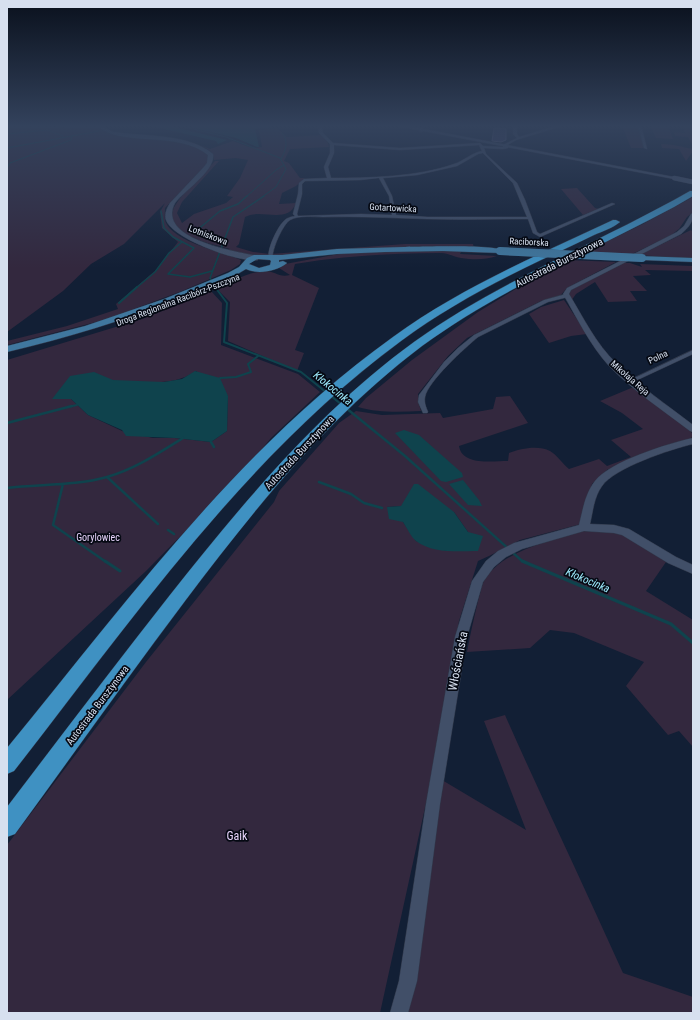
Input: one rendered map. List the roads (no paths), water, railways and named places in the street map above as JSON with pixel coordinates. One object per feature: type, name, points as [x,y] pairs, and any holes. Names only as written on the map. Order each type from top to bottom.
[{"type":"highway","points":[[679,190],[692,181]]},
{"type":"highway","name":"Autostrada Bursztynowa","points":[[7,826],[133,656],[216,549],[278,473],[329,419],[358,392],[417,345],[463,313],[524,279],[656,214],[693,193]]},
{"type":"highway","name":"Autostrada Bursztynowa","points":[[7,764],[115,628],[192,536],[255,465],[312,408],[344,380],[398,338],[445,307],[503,276],[622,219]]},
{"type":"main road","name":"Lotniskowa","points":[[201,173],[172,204],[168,217],[172,225],[186,237],[252,260]]},
{"type":"main road","name":"Raciborska","points":[[273,261],[286,262],[363,250],[435,248],[693,260]]},
{"type":"main road","points":[[255,270],[251,269],[252,260],[273,261]]},
{"type":"main road","name":"Droga Regionalna Racibórz-Pszczyna","points":[[225,279],[252,260]]},
{"type":"main road","name":"Droga Regionalna Racibórz-Pszczyna","points":[[7,354],[109,326],[225,279],[255,270],[267,269],[273,261]]},
{"type":"main road","name":"Droga Regionalna Racibórz-Pszczyna","points":[[7,349],[105,322],[204,288]]},
{"type":"street","points":[[327,173],[329,179]]},
{"type":"street","points":[[273,261],[270,255],[272,247],[284,223],[289,219],[298,217],[295,214],[300,194],[301,182],[308,179],[382,178],[424,173]]},
{"type":"street","points":[[505,173],[515,184],[524,200],[535,234],[540,236],[613,204]]},
{"type":"street","points":[[645,173],[692,181]]},
{"type":"street","points":[[382,178],[389,194],[394,210],[394,216]]},
{"type":"street","name":"Gotartowicka","points":[[298,217],[361,215],[433,218],[530,218]]},
{"type":"street","points":[[425,412],[421,402],[422,395],[453,354],[466,343],[476,336],[546,301],[566,296],[569,289],[679,233],[686,227],[693,215]]},
{"type":"street","points":[[252,260],[272,247]]},
{"type":"street","name":"Mikołaja Reja","points":[[566,296],[590,335],[605,355],[631,380],[693,428]]},
{"type":"street","name":"Polna","points":[[631,380],[693,352]]},
{"type":"street","points":[[693,441],[633,462],[614,470],[604,477],[594,489],[584,527],[614,528],[625,532],[672,560],[693,570]]},
{"type":"street","name":"Włościańska","points":[[398,1013],[408,981],[433,804],[462,637],[478,581],[490,564],[502,554],[518,546],[584,527]]},
{"type":"waterway","points":[[246,197],[273,173]]},
{"type":"waterway","name":"Kłokocinka","points":[[262,197],[276,187],[284,173]]},
{"type":"waterway","points":[[196,231],[220,211],[238,204],[247,196]]},
{"type":"waterway","name":"Kłokocinka","points":[[216,288],[210,278],[233,217],[264,196]]},
{"type":"waterway","points":[[161,211],[164,228],[173,237],[194,248],[168,274],[190,277],[212,271]]},
{"type":"waterway","points":[[136,288],[155,272],[169,253],[182,242]]},
{"type":"waterway","points":[[119,303],[137,287]]},
{"type":"waterway","name":"Kłokocinka","points":[[215,287],[227,303],[224,342],[301,372],[327,393]]},
{"type":"waterway","points":[[220,378],[236,377],[251,372],[248,364],[258,356]]},
{"type":"waterway","name":"Kłokocinka","points":[[331,396],[342,405]]},
{"type":"waterway","points":[[69,407],[77,405]]},
{"type":"waterway","points":[[7,423],[69,407]]},
{"type":"waterway","name":"Kłokocinka","points":[[346,408],[405,456],[525,562]]},
{"type":"waterway","points":[[107,477],[137,465],[183,438]]},
{"type":"waterway","points":[[211,442],[214,447]]},
{"type":"waterway","points":[[7,488],[83,482],[107,477]]},
{"type":"waterway","points":[[107,477],[158,524]]},
{"type":"waterway","points":[[319,482],[351,494],[364,503],[382,508]]},
{"type":"waterway","points":[[63,484],[53,525],[106,562]]},
{"type":"waterway","points":[[168,530],[174,534]]},
{"type":"waterway","points":[[105,561],[120,571]]},
{"type":"waterway","name":"Kłokocinka","points":[[522,561],[671,624],[693,643]]},
{"type":"park label","name":"Gorylowiec","points":[[98,537]]},
{"type":"park label","name":"Gaik","points":[[237,836]]}]
